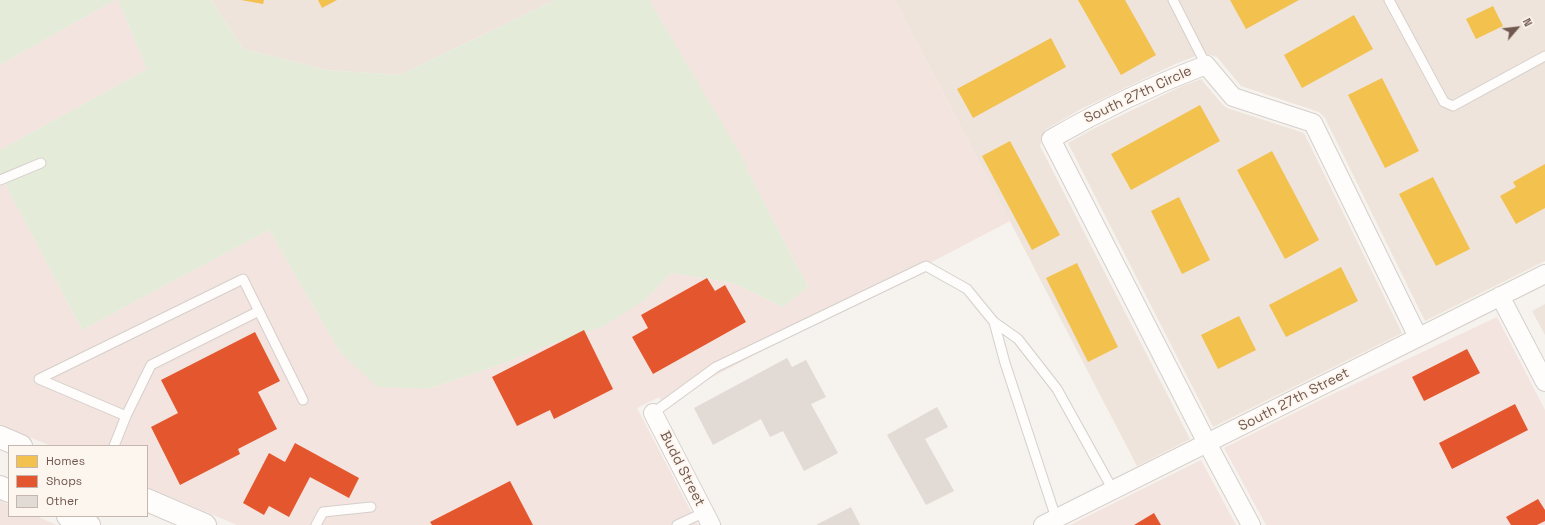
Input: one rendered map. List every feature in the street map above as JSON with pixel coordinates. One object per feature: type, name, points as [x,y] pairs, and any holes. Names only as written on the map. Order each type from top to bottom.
[{"type":"main road","points":[[0,437],[19,445]]},
{"type":"main road","points":[[148,500],[205,525]]},
{"type":"main road","points":[[70,517],[89,525]]},
{"type":"street","name":"South 27th Circle","points":[[1207,443],[1051,139],[1086,119],[1178,75],[1206,64],[1233,97],[1313,123],[1418,337]]},
{"type":"street","name":"South 27th Street","points":[[1050,522],[1545,274]]},
{"type":"street","points":[[1500,296],[1545,382]]},
{"type":"street","name":"Budd Street","points":[[653,413],[708,518]]},
{"type":"street","points":[[1207,443],[1251,525]]},
{"type":"lane","points":[[1173,0],[1206,64]]},
{"type":"lane","points":[[1389,0],[1444,102],[1453,106],[1545,56]]},
{"type":"lane","points":[[0,180],[41,163]]},
{"type":"lane","points":[[653,413],[716,367],[926,266],[967,289],[994,322],[1018,339],[1057,389],[1113,490]]},
{"type":"lane","points":[[126,416],[39,379],[243,279],[303,400]]},
{"type":"lane","points":[[114,445],[126,416],[152,365],[259,311]]},
{"type":"lane","points":[[994,322],[1050,522]]},
{"type":"lane","points":[[316,525],[322,512],[371,508]]},
{"type":"lane","points":[[677,525],[708,518]]},
{"type":"shaded area","points":[[115,0],[118,0],[147,69],[0,150],[0,65]]},
{"type":"shaded area","points":[[211,0],[555,0],[400,75],[326,70],[243,49]]},
{"type":"shaded area","points":[[649,0],[895,0],[1010,221],[663,403],[659,397],[637,408],[698,525],[237,525],[148,487],[148,445],[49,445],[0,425],[0,174],[82,330],[269,230],[340,352],[428,389],[502,364],[645,300],[671,273],[733,283],[783,307],[808,287],[746,168],[747,167]]},
{"type":"shaded area","points":[[895,0],[1545,0],[1545,261],[1425,321],[1325,118],[1319,112],[1241,86],[1217,57],[1203,53],[1173,65],[1081,109],[1045,130],[1040,146],[1190,439],[1137,466]]},
{"type":"shaded area","points":[[1201,79],[1227,108],[1304,133],[1402,333],[1213,427],[1068,143],[1091,130],[1182,86]]},
{"type":"shaded area","points":[[1545,304],[1545,335],[1532,311]]},
{"type":"shaded area","points":[[1497,317],[1545,410],[1545,525],[1266,525],[1224,448],[1316,402]]},
{"type":"shaded area","points":[[1201,460],[1236,525],[1070,525]]},
{"type":"shaded area","points":[[0,501],[8,505],[8,517],[38,517],[57,525],[0,525]]},
{"type":"green space","points":[[0,0],[115,0],[0,65]]},
{"type":"green space","points":[[118,0],[211,0],[243,49],[326,70],[400,75],[555,0],[649,0],[748,167],[746,168],[808,287],[783,307],[733,283],[671,273],[645,300],[602,327],[543,347],[502,364],[428,389],[377,387],[340,352],[269,230],[82,330],[0,174],[0,150],[147,69]]},
{"type":"building: Homes","points":[[241,0],[264,0],[263,4]]},
{"type":"building: Homes","points":[[318,0],[337,0],[322,8]]},
{"type":"building: Homes","points":[[1078,0],[1125,0],[1156,55],[1121,75]]},
{"type":"building: Homes","points":[[1230,0],[1299,0],[1246,29]]},
{"type":"building: Homes","points":[[1493,6],[1503,26],[1476,39],[1466,19]]},
{"type":"building: Homes","points":[[1354,15],[1373,49],[1302,88],[1284,55]]},
{"type":"building: Homes","points":[[1051,38],[1066,67],[973,118],[957,89]]},
{"type":"building: Homes","points":[[1382,78],[1419,151],[1385,168],[1348,95]]},
{"type":"building: Homes","points":[[1200,105],[1220,141],[1131,190],[1111,154]]},
{"type":"building: Homes","points":[[1010,141],[1060,235],[1032,250],[982,156]]},
{"type":"building: Homes","points":[[1272,151],[1319,240],[1285,259],[1237,170]]},
{"type":"building: Homes","points":[[1545,164],[1545,208],[1516,224],[1500,196],[1516,187],[1513,182]]},
{"type":"building: Homes","points":[[1433,177],[1470,249],[1436,266],[1399,194]]},
{"type":"building: Homes","points":[[1179,197],[1210,260],[1182,274],[1151,211]]},
{"type":"building: Homes","points":[[1077,263],[1118,347],[1088,362],[1046,278]]},
{"type":"building: Homes","points":[[1341,267],[1358,301],[1286,337],[1269,305]]},
{"type":"building: Homes","points":[[1239,316],[1256,350],[1218,369],[1201,335]]},
{"type":"building: Shops","points":[[707,278],[715,291],[725,285],[746,322],[653,374],[632,337],[648,328],[641,315]]},
{"type":"building: Shops","points":[[584,330],[613,389],[554,419],[550,410],[517,426],[492,377]]},
{"type":"building: Shops","points":[[255,332],[280,381],[258,392],[277,429],[238,449],[240,454],[180,485],[151,427],[178,413],[161,380]]},
{"type":"building: Shops","points":[[1467,349],[1480,373],[1424,401],[1412,377]]},
{"type":"building: Shops","points":[[1515,404],[1528,430],[1452,469],[1439,443]]},
{"type":"building: Shops","points":[[295,443],[359,478],[349,498],[310,477],[289,517],[269,506],[264,515],[243,503],[269,453],[285,462]]},
{"type":"building: Shops","points":[[510,481],[533,525],[432,525],[430,522]]},
{"type":"building: Shops","points":[[1538,499],[1545,510],[1545,521],[1537,525],[1511,525],[1506,517]]},
{"type":"building: Shops","points":[[1154,513],[1161,525],[1134,525]]},
{"type":"building: Other","points":[[787,358],[792,367],[806,360],[826,397],[811,404],[838,453],[804,471],[783,431],[770,437],[761,419],[713,445],[694,408]]},
{"type":"building: Other","points":[[937,407],[948,427],[925,439],[954,491],[926,505],[887,435]]},
{"type":"building: Other","points":[[851,507],[860,525],[816,525]]}]
